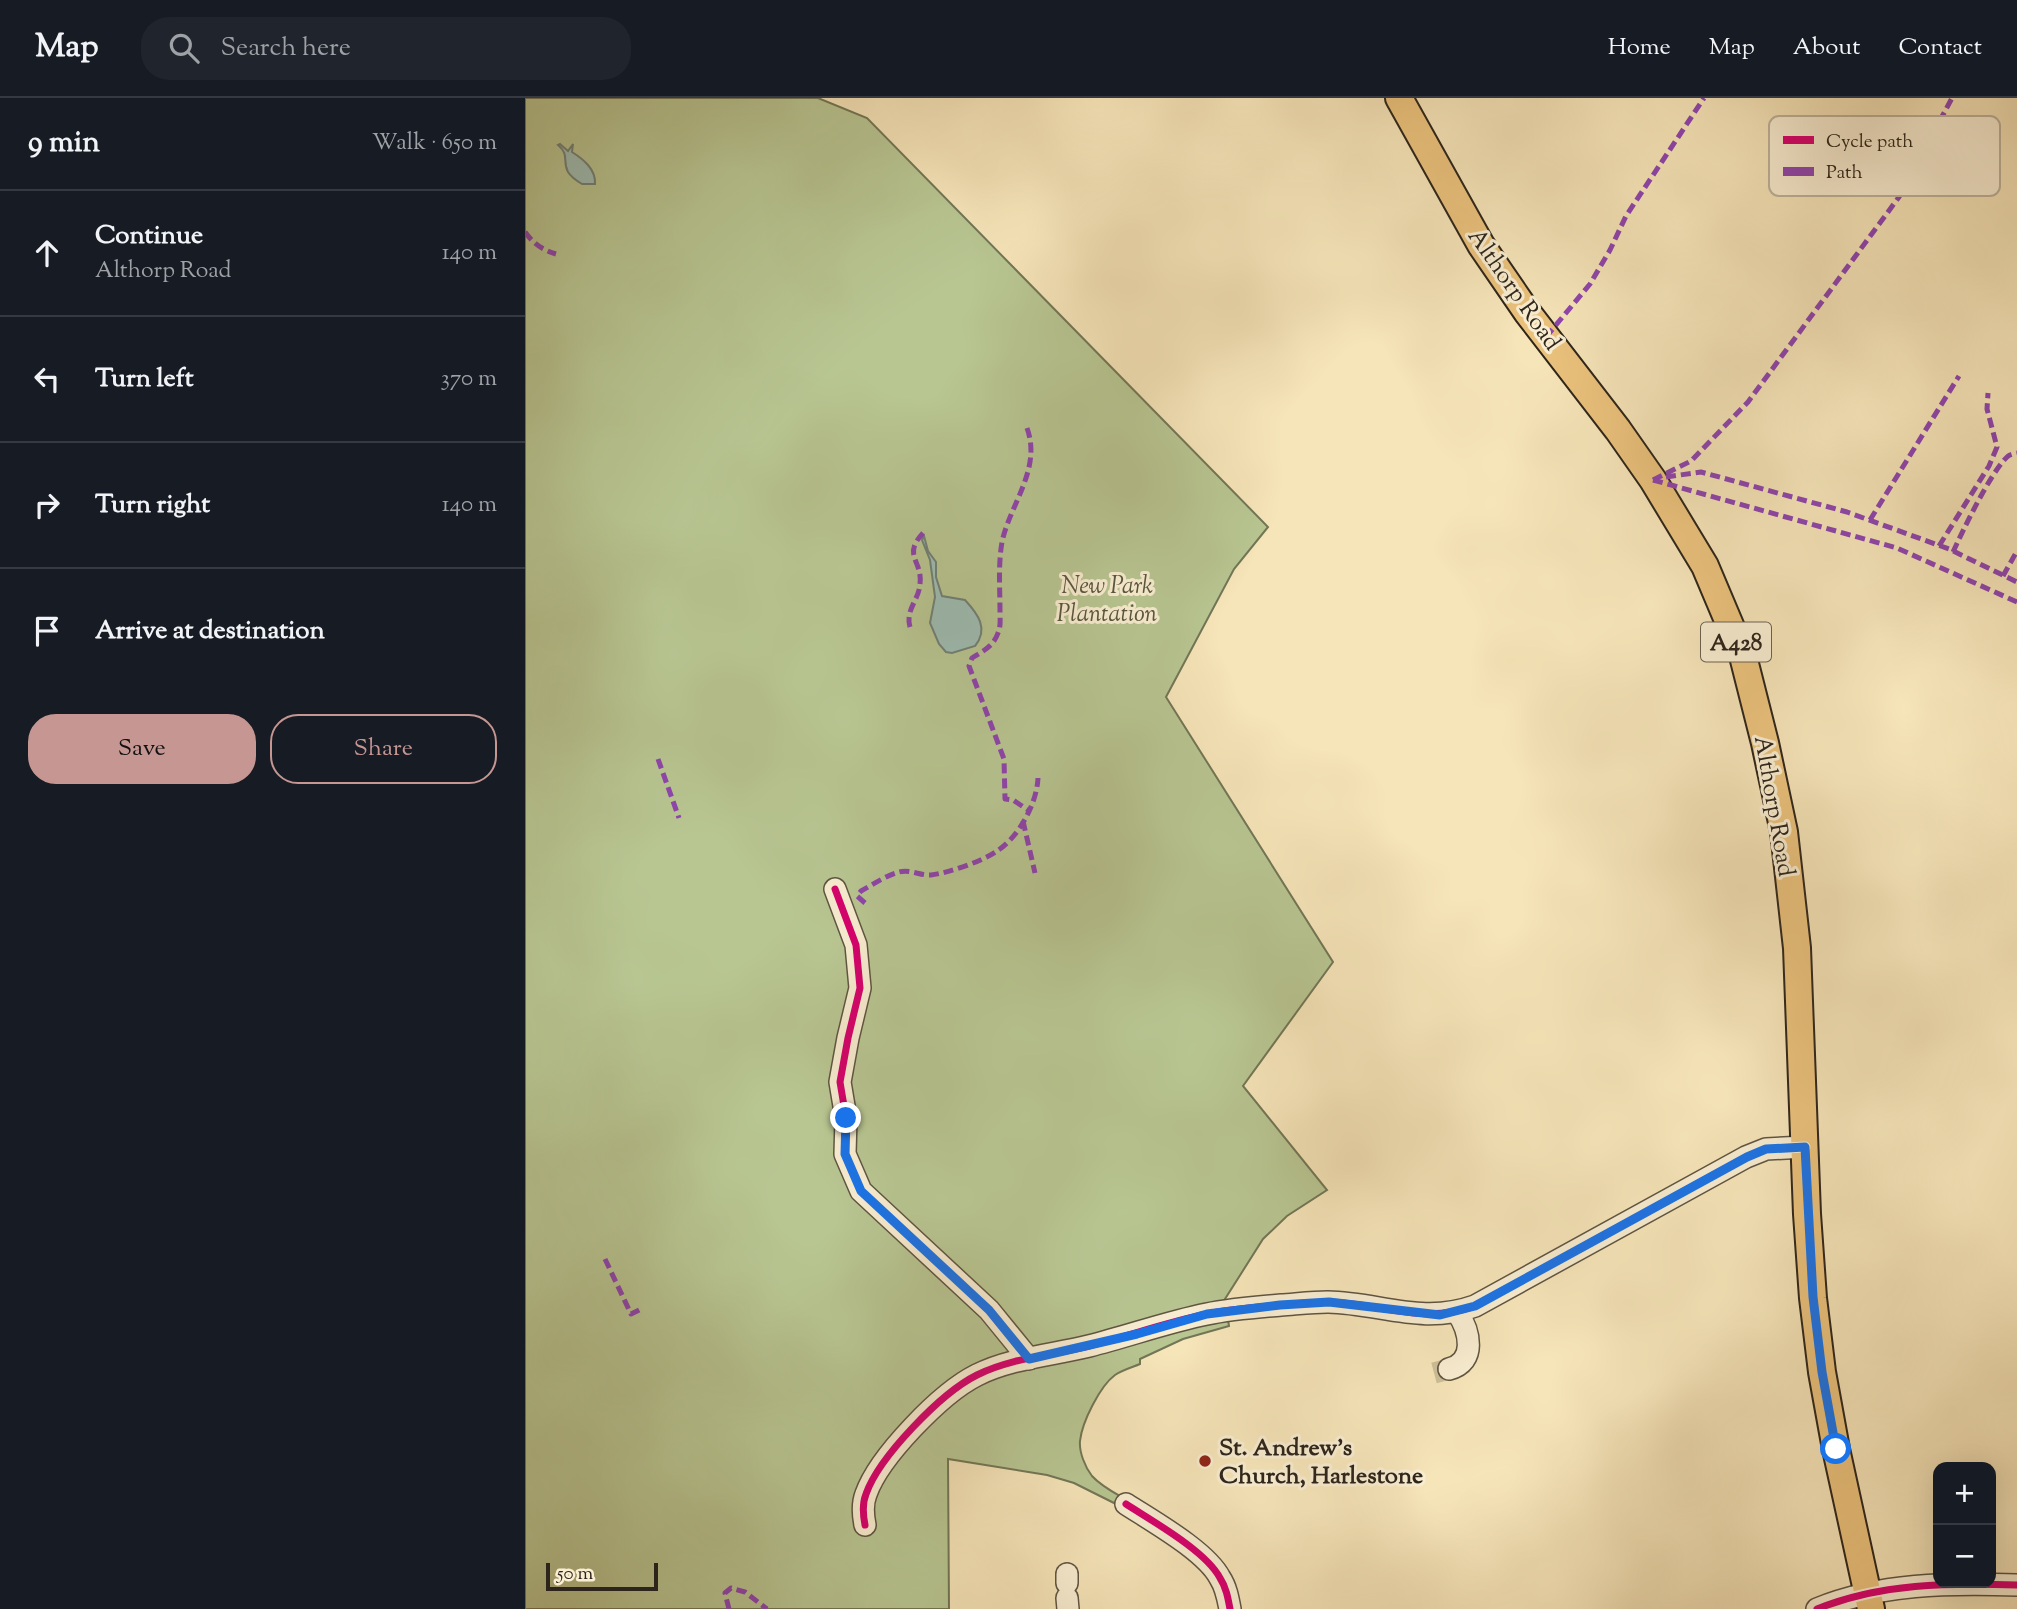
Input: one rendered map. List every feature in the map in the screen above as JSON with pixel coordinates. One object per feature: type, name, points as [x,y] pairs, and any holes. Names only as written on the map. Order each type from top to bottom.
[{"type":"main road","name":"Althorp Road","points":[[1399,98],[1481,245],[1527,312],[1618,429],[1653,480],[1705,566],[1743,656],[1784,832],[1797,948],[1811,1276],[1822,1372],[1870,1601]]},
{"type":"street","points":[[835,889],[856,945],[860,988],[840,1082],[846,1118],[845,1154],[861,1191],[989,1310],[1029,1359]]},
{"type":"street","points":[[865,1525],[863,1511],[866,1494],[882,1463],[910,1431],[950,1393],[977,1375],[1029,1359],[1137,1334],[1207,1314],[1329,1302],[1423,1314],[1457,1312],[1475,1306],[1747,1157],[1766,1149],[1805,1147]]},
{"type":"street","points":[[1449,1369],[1462,1364],[1467,1356],[1466,1328],[1457,1312]]},
{"type":"street","points":[[1126,1504],[1174,1535],[1206,1560],[1220,1576],[1230,1609]]},
{"type":"street","points":[[1817,1609],[1842,1599],[1870,1601],[1933,1585],[2017,1585]]},
{"type":"green space","name":"New Park Plantation","points":[[525,98],[818,98],[867,118],[1268,527],[1234,569],[1166,697],[1333,962],[1243,1086],[1327,1190],[1287,1216],[1263,1239],[1225,1299],[1229,1326],[1183,1339],[1140,1359],[1140,1364],[1109,1380],[1098,1396],[1081,1433],[1082,1455],[1096,1480],[1127,1500],[1124,1508],[1074,1483],[1047,1475],[948,1459],[949,1609],[525,1609]]},
{"type":"water","points":[[573,144],[572,152],[591,169],[595,184],[582,184],[571,176],[566,168],[564,152],[558,145],[568,151]]},
{"type":"water","points":[[924,536],[928,551],[936,562],[936,577],[942,596],[965,600],[978,616],[981,634],[975,646],[952,653],[946,652],[939,644],[930,623],[935,597],[930,560],[922,540]]},
{"type":"tunnel","points":[[1434,1373],[1449,1369]]},
{"type":"marked path","points":[[1546,337],[1590,284],[1626,216],[1704,98]]},
{"type":"marked path","points":[[1942,116],[1952,98]]},
{"type":"marked path","points":[[1653,480],[1691,461],[1748,402],[1900,196]]},
{"type":"marked path","points":[[525,232],[538,246],[556,254]]},
{"type":"marked path","points":[[1870,520],[1959,376]]},
{"type":"marked path","points":[[1939,546],[1989,466],[1997,447],[1987,409],[1988,393]]},
{"type":"marked path","points":[[1027,428],[1031,443],[1028,472],[1002,542],[1000,628],[993,642],[972,658],[969,666],[1004,759],[1005,799],[1013,800],[1028,810]]},
{"type":"marked path","points":[[1953,552],[2000,464],[2010,455],[2017,453]]},
{"type":"marked path","points":[[1666,477],[1701,472],[1847,512],[1949,549],[2017,582]]},
{"type":"marked path","points":[[1653,480],[1897,548],[2017,602]]},
{"type":"marked path","points":[[910,627],[909,615],[920,584],[913,553],[917,540],[924,532]]},
{"type":"marked path","points":[[2003,576],[2017,551]]},
{"type":"marked path","points":[[658,759],[679,818]]},
{"type":"marked path","points":[[865,903],[857,896],[861,891],[894,873],[903,871],[938,874],[997,851],[1013,837],[1025,819],[1034,798],[1038,778]]},
{"type":"marked path","points":[[1023,821],[1035,873]]},
{"type":"marked path","points":[[605,1259],[631,1314],[641,1309]]},
{"type":"marked path","points":[[729,1609],[725,1593],[731,1588],[745,1592],[767,1609]]},
{"type":"cycle path","points":[[835,889],[856,945],[860,988],[840,1082],[846,1118],[845,1154],[861,1191],[989,1310],[1029,1359]]},
{"type":"cycle path","points":[[865,1525],[863,1510],[866,1494],[873,1479],[897,1445],[946,1396],[990,1369],[1089,1346],[1192,1317],[1234,1309],[1328,1302],[1437,1314],[1475,1306],[1746,1157],[1766,1149],[1805,1147]]},
{"type":"cycle path","points":[[1126,1504],[1203,1557],[1222,1581],[1230,1609]]},
{"type":"cycle path","points":[[1817,1609],[1841,1600],[1890,1589],[1966,1584],[2017,1585]]},
{"type":"place","name":"St. Andrew's Church, Harlestone","points":[[1205,1461]]},
{"type":"route","points":[[846,1118],[845,1154],[861,1191],[989,1310],[1029,1359],[1137,1334],[1207,1314],[1280,1305],[1329,1302],[1423,1314],[1457,1312],[1475,1306],[1747,1157],[1766,1149],[1805,1147],[1813,1297],[1822,1372],[1836,1449]]}]
